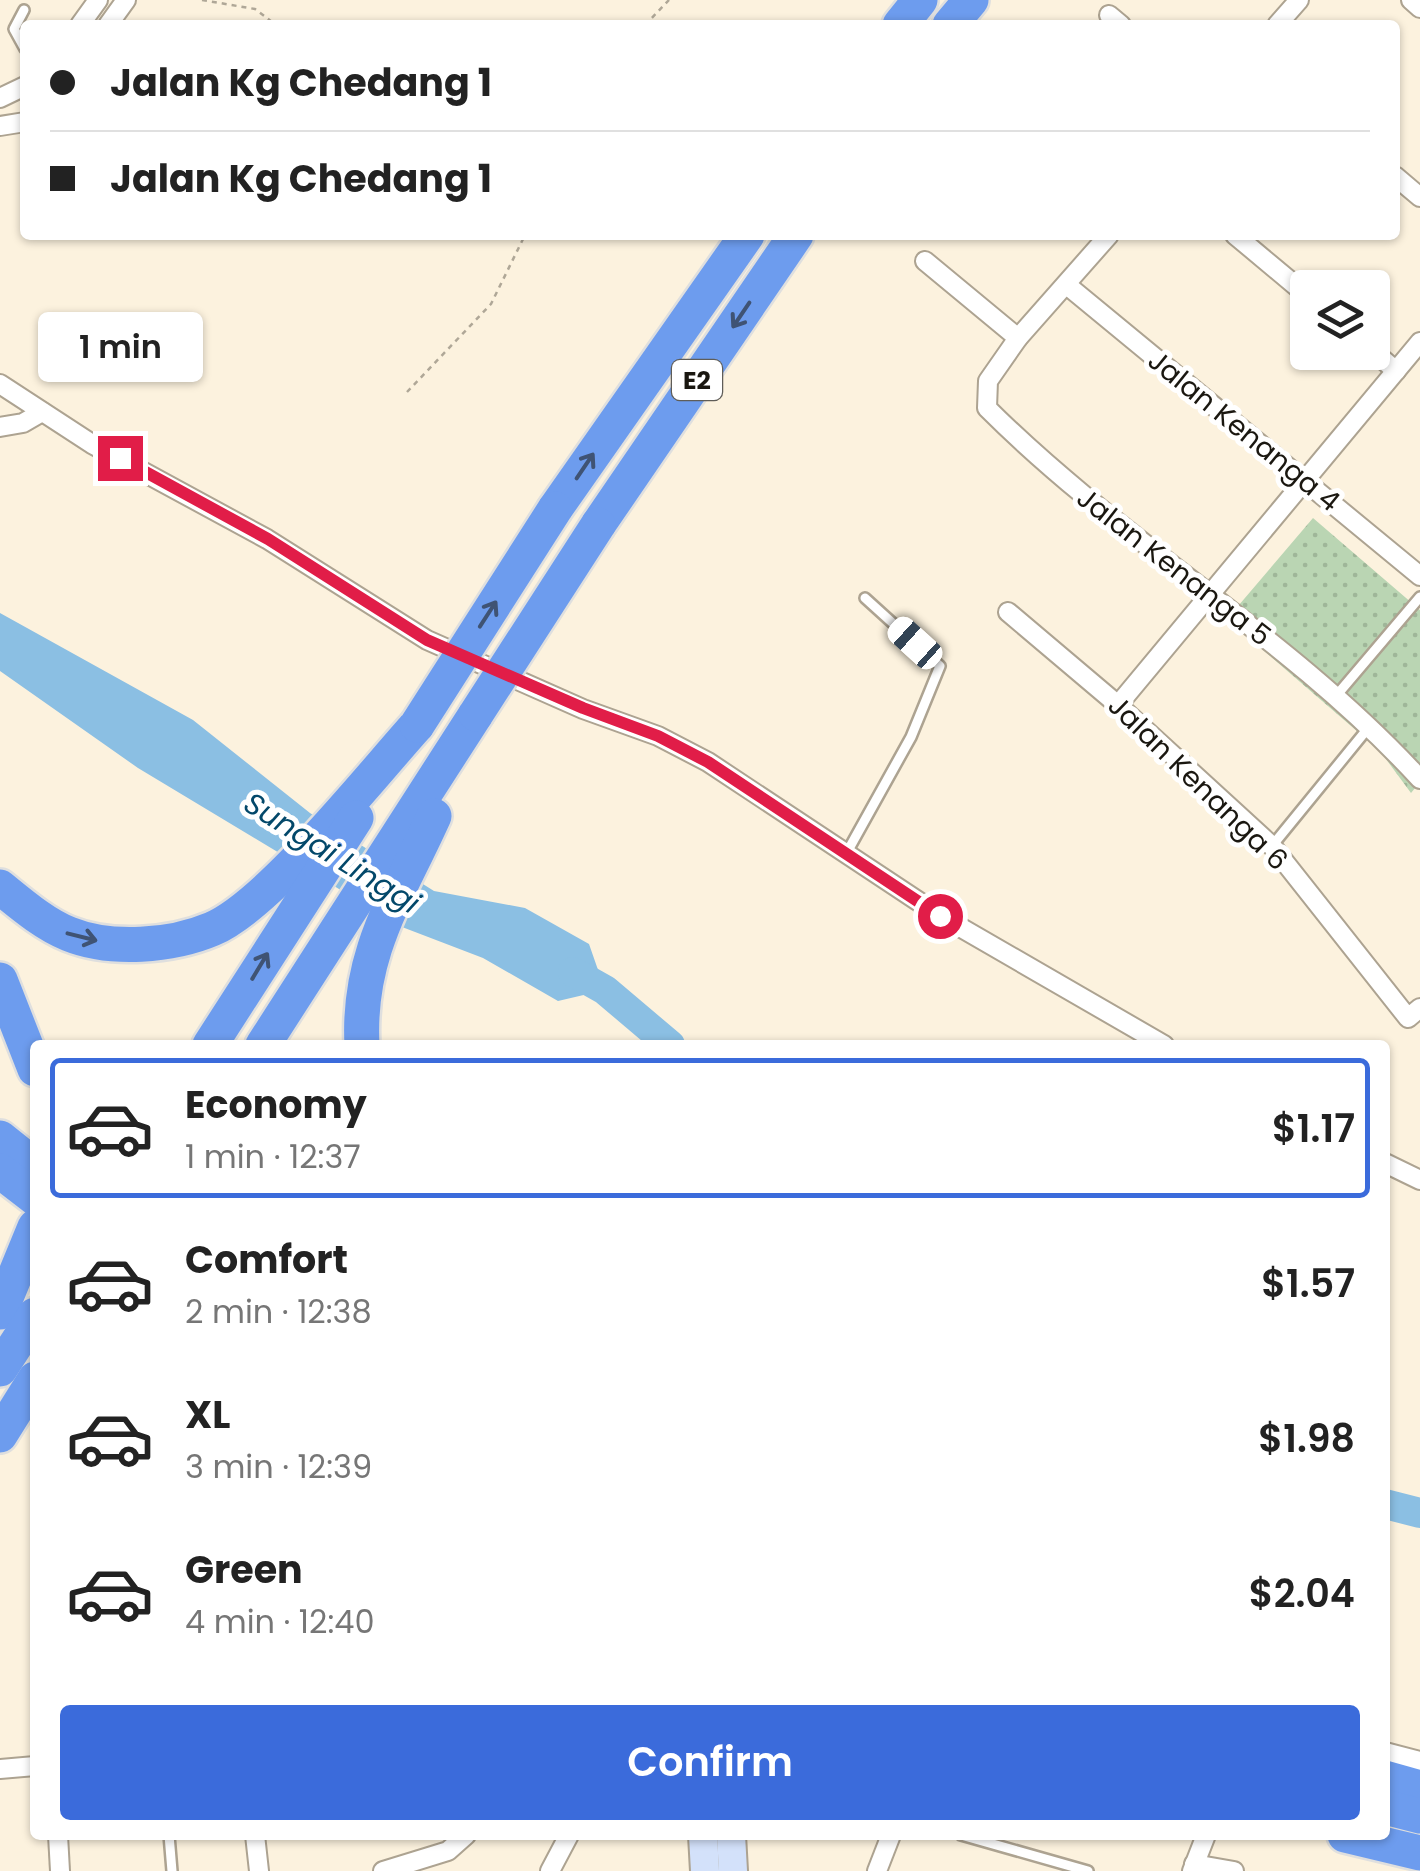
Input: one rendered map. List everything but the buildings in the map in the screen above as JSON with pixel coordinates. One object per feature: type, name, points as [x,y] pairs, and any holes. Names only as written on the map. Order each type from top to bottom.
[{"type":"highway","points":[[904,20],[920,0]]},
{"type":"highway","points":[[954,20],[971,0]]},
{"type":"highway","name":"E2","points":[[296,881],[417,725],[555,509],[743,240]]},
{"type":"highway","name":"E2","points":[[365,919],[432,820],[476,714],[598,525],[793,240]]},
{"type":"highway","points":[[0,887],[70,935],[95,941],[168,943],[214,928],[296,881]]},
{"type":"highway","points":[[213,1040],[296,881]]},
{"type":"highway","points":[[267,1040],[365,919]]},
{"type":"highway","points":[[362,1040],[365,919]]},
{"type":"highway","points":[[0,980],[30,1056]]},
{"type":"highway","points":[[0,1138],[30,1162]]},
{"type":"highway","points":[[0,1171],[30,1194]]},
{"type":"highway","points":[[8,1297],[30,1240]]},
{"type":"highway","points":[[0,1450],[30,1339]]},
{"type":"highway","points":[[0,1436],[21,1381]]},
{"type":"highway","points":[[1390,1779],[1420,1788]]},
{"type":"highway","points":[[1390,1808],[1420,1816]]},
{"type":"highway","points":[[1360,1840],[1420,1853]]},
{"type":"main road","points":[[703,1840],[705,1871]]},
{"type":"main road","points":[[731,1840],[733,1871]]},
{"type":"street","points":[[1281,20],[1299,0]]},
{"type":"street","points":[[1410,0],[1420,8]]},
{"type":"street","points":[[1400,180],[1420,197]]},
{"type":"street","name":"Jalan Kenanga 5","points":[[1106,240],[1018,338],[988,381],[987,408],[1046,467],[1212,593],[1370,725],[1420,779]]},
{"type":"street","points":[[1241,240],[1290,281]]},
{"type":"street","points":[[925,261],[1018,338]]},
{"type":"street","name":"Jalan Kenanga 4","points":[[1068,286],[1420,576]]},
{"type":"street","points":[[1118,705],[1420,342]]},
{"type":"street","points":[[1390,365],[1396,370]]},
{"type":"street","points":[[0,384],[92,444],[268,539],[427,640],[570,703],[658,736],[708,762],[940,916],[1155,1040]]},
{"type":"street","points":[[0,427],[23,422],[42,412]]},
{"type":"street","name":"Jalan Kenanga 6","points":[[1008,612],[1118,705],[1272,846],[1414,1013]]},
{"type":"street","points":[[1390,1165],[1420,1180]]},
{"type":"street","points":[[1390,1753],[1420,1761]]},
{"type":"street","points":[[0,1768],[30,1766]]},
{"type":"street","points":[[58,1840],[60,1871]]},
{"type":"street","points":[[255,1840],[258,1871]]},
{"type":"street","points":[[382,1871],[448,1851],[460,1840]]},
{"type":"street","points":[[550,1871],[566,1840]]},
{"type":"street","points":[[877,1871],[889,1840]]},
{"type":"street","points":[[1204,1840],[1193,1867],[1234,1871]]},
{"type":"lane","points":[[20,40],[14,29],[24,10]]},
{"type":"lane","points":[[1336,696],[1420,597]]},
{"type":"lane","points":[[846,854],[911,736],[940,666],[865,598]]},
{"type":"lane","points":[[1272,846],[1370,725]]},
{"type":"lane","points":[[169,1840],[172,1871]]},
{"type":"lane","points":[[980,1840],[1088,1871]]},
{"type":"path","points":[[202,0],[255,9],[269,20]]},
{"type":"path","points":[[650,20],[669,0]]},
{"type":"path","points":[[407,392],[491,304],[523,240]]},
{"type":"green space","points":[[1313,518],[1420,610],[1420,782],[1411,793],[1380,751],[1227,619]]},
{"type":"water","points":[[0,613],[193,720],[310,813],[434,891],[525,908],[589,944],[605,990],[558,1001],[483,958],[402,927],[138,768],[0,671]]},
{"type":"waterway","name":"Sungai Linggi","points":[[573,972],[605,990],[664,1040]]},
{"type":"waterway","name":"Sungai Linggi","points":[[1390,1505],[1420,1513]]},
{"type":"route","points":[[120,458],[268,539],[427,640],[658,736],[708,762],[940,916]]}]
